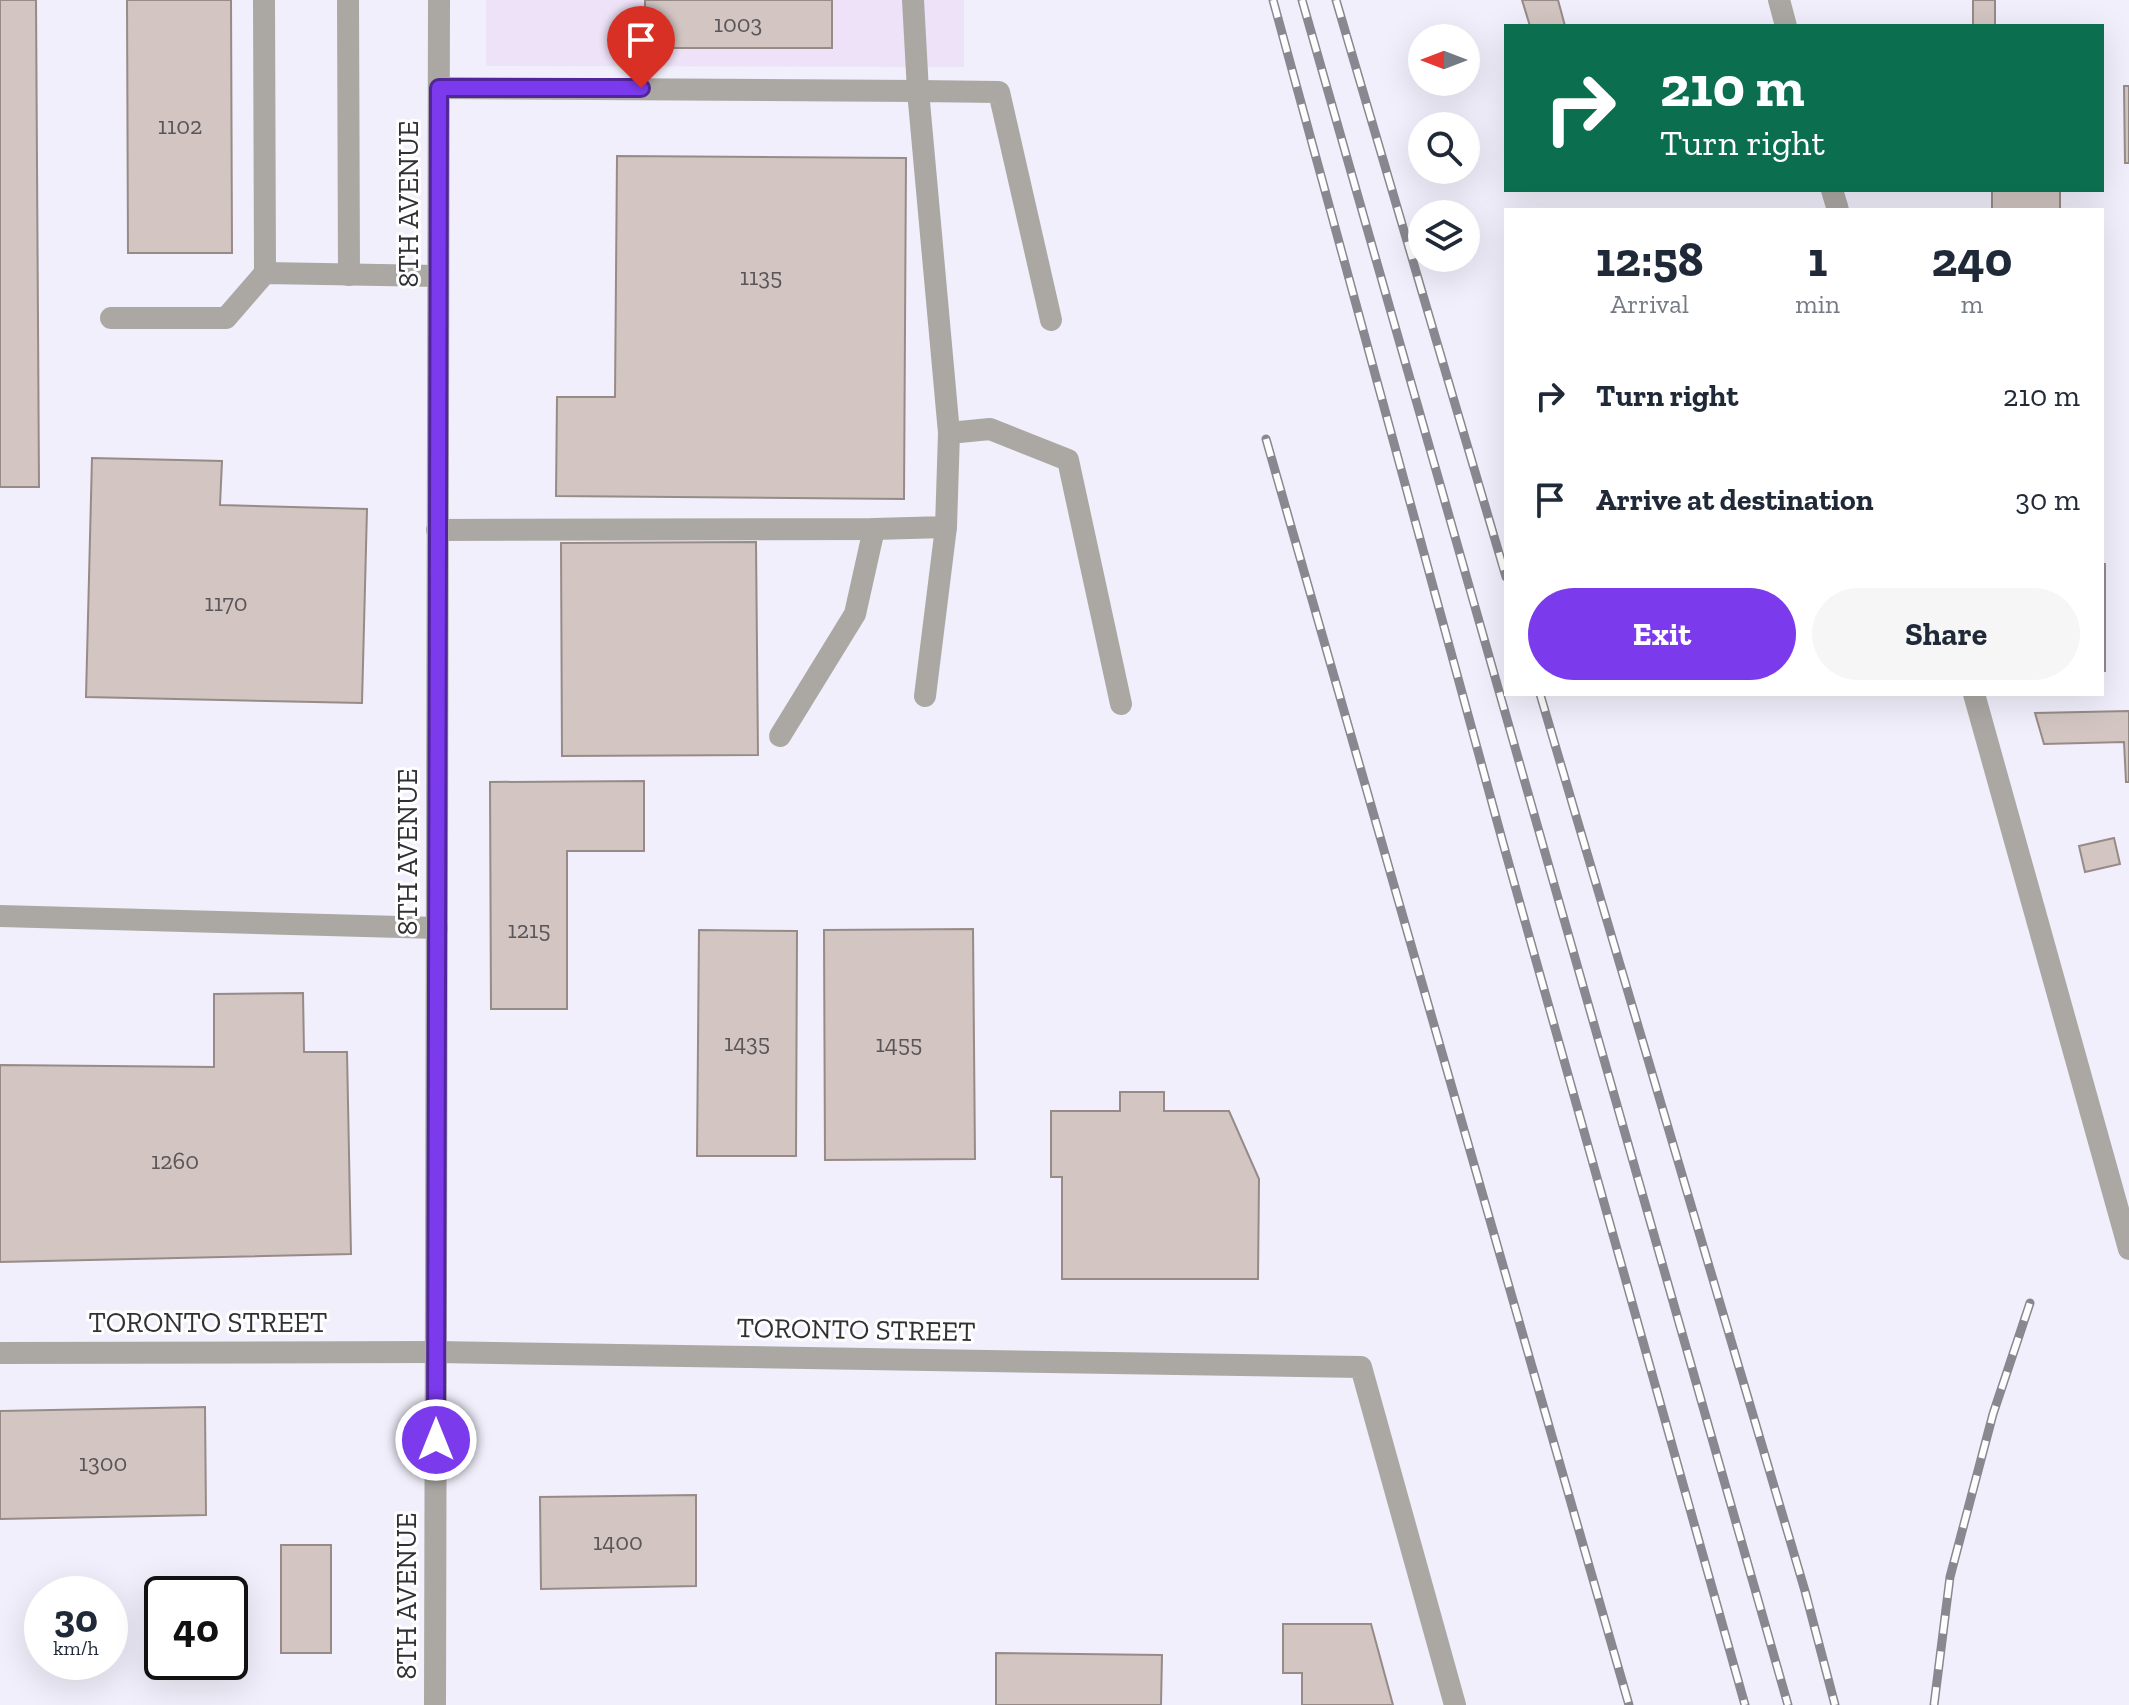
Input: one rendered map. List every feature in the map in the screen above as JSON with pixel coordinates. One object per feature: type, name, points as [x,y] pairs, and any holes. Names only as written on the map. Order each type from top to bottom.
[{"type":"street","points":[[111,318],[226,318],[265,273],[264,0]]},
{"type":"street","points":[[348,0],[349,275]]},
{"type":"street","name":"8TH AVENUE","points":[[435,1705],[439,0]]},
{"type":"street","points":[[913,0],[918,91],[949,433],[946,527],[925,696]]},
{"type":"street","points":[[1779,0],[1785,24]]},
{"type":"street","points":[[439,88],[999,92],[1051,320]]},
{"type":"street","points":[[265,273],[437,276]]},
{"type":"street","points":[[949,433],[990,429],[1068,460],[1121,704]]},
{"type":"street","points":[[437,530],[946,527]]},
{"type":"street","points":[[780,736],[855,614],[874,529]]},
{"type":"street","points":[[1975,696],[2129,1249]]},
{"type":"street","points":[[0,916],[437,928]]},
{"type":"street","name":"TORONTO STREET","points":[[0,1353],[436,1352],[1361,1367],[1455,1705]]},
{"type":"shaded area","points":[[486,0],[964,0],[964,67],[486,66]]},
{"type":"building","points":[[0,0],[36,0],[39,487],[0,487]]},
{"type":"building","points":[[127,0],[231,0],[232,253],[128,253]]},
{"type":"building","points":[[645,0],[832,0],[832,48],[645,48]]},
{"type":"building","points":[[1522,0],[1558,0],[1564,24],[1529,24]]},
{"type":"building","points":[[1973,0],[1995,0],[1995,24],[1973,24]]},
{"type":"building","points":[[2124,86],[2129,86],[2129,163],[2125,163]]},
{"type":"building","points":[[617,156],[906,158],[904,499],[556,496],[557,397],[615,397]]},
{"type":"building","points":[[1992,192],[2060,192],[2060,208],[1992,208]]},
{"type":"building","points":[[92,458],[222,461],[220,505],[367,509],[362,703],[86,697]]},
{"type":"building","points":[[756,542],[758,755],[562,756],[561,543]]},
{"type":"building","points":[[2104,564],[2105,564],[2104,671]]},
{"type":"building","points":[[2129,711],[2129,782],[2126,782],[2124,742],[2044,744],[2035,713]]},
{"type":"building","points":[[644,781],[644,851],[567,851],[567,1009],[491,1009],[490,782]]},
{"type":"building","points":[[2114,838],[2120,864],[2085,872],[2079,846]]},
{"type":"building","points":[[973,929],[975,1159],[825,1160],[824,930]]},
{"type":"building","points":[[699,930],[797,931],[796,1156],[697,1156]]},
{"type":"building","points":[[303,993],[304,1052],[347,1052],[351,1254],[0,1262],[0,1065],[214,1067],[214,994]]},
{"type":"building","points":[[1120,1092],[1164,1092],[1164,1111],[1229,1111],[1259,1179],[1258,1279],[1062,1279],[1062,1177],[1051,1177],[1051,1111],[1120,1111]]},
{"type":"building","points":[[205,1407],[206,1515],[0,1519],[0,1411]]},
{"type":"building","points":[[696,1495],[696,1586],[541,1589],[540,1497]]},
{"type":"building","points":[[281,1545],[331,1545],[331,1653],[281,1653]]},
{"type":"building","points":[[1283,1624],[1371,1624],[1393,1705],[1302,1705],[1302,1673],[1283,1673]]},
{"type":"building","points":[[996,1653],[1162,1655],[1161,1705],[996,1705]]},
{"type":"railway","points":[[1273,0],[1503,843],[1745,1705]]},
{"type":"railway","points":[[1302,0],[1788,1705]]},
{"type":"railway","points":[[1336,0],[1504,570]]},
{"type":"railway","points":[[1266,439],[1629,1705]]},
{"type":"railway","points":[[1541,696],[1805,1591],[1835,1705]]},
{"type":"railway","points":[[1934,1705],[1950,1577],[1993,1414],[2030,1303]]},
{"type":"route","points":[[436,1440],[439,88],[641,88]]}]
